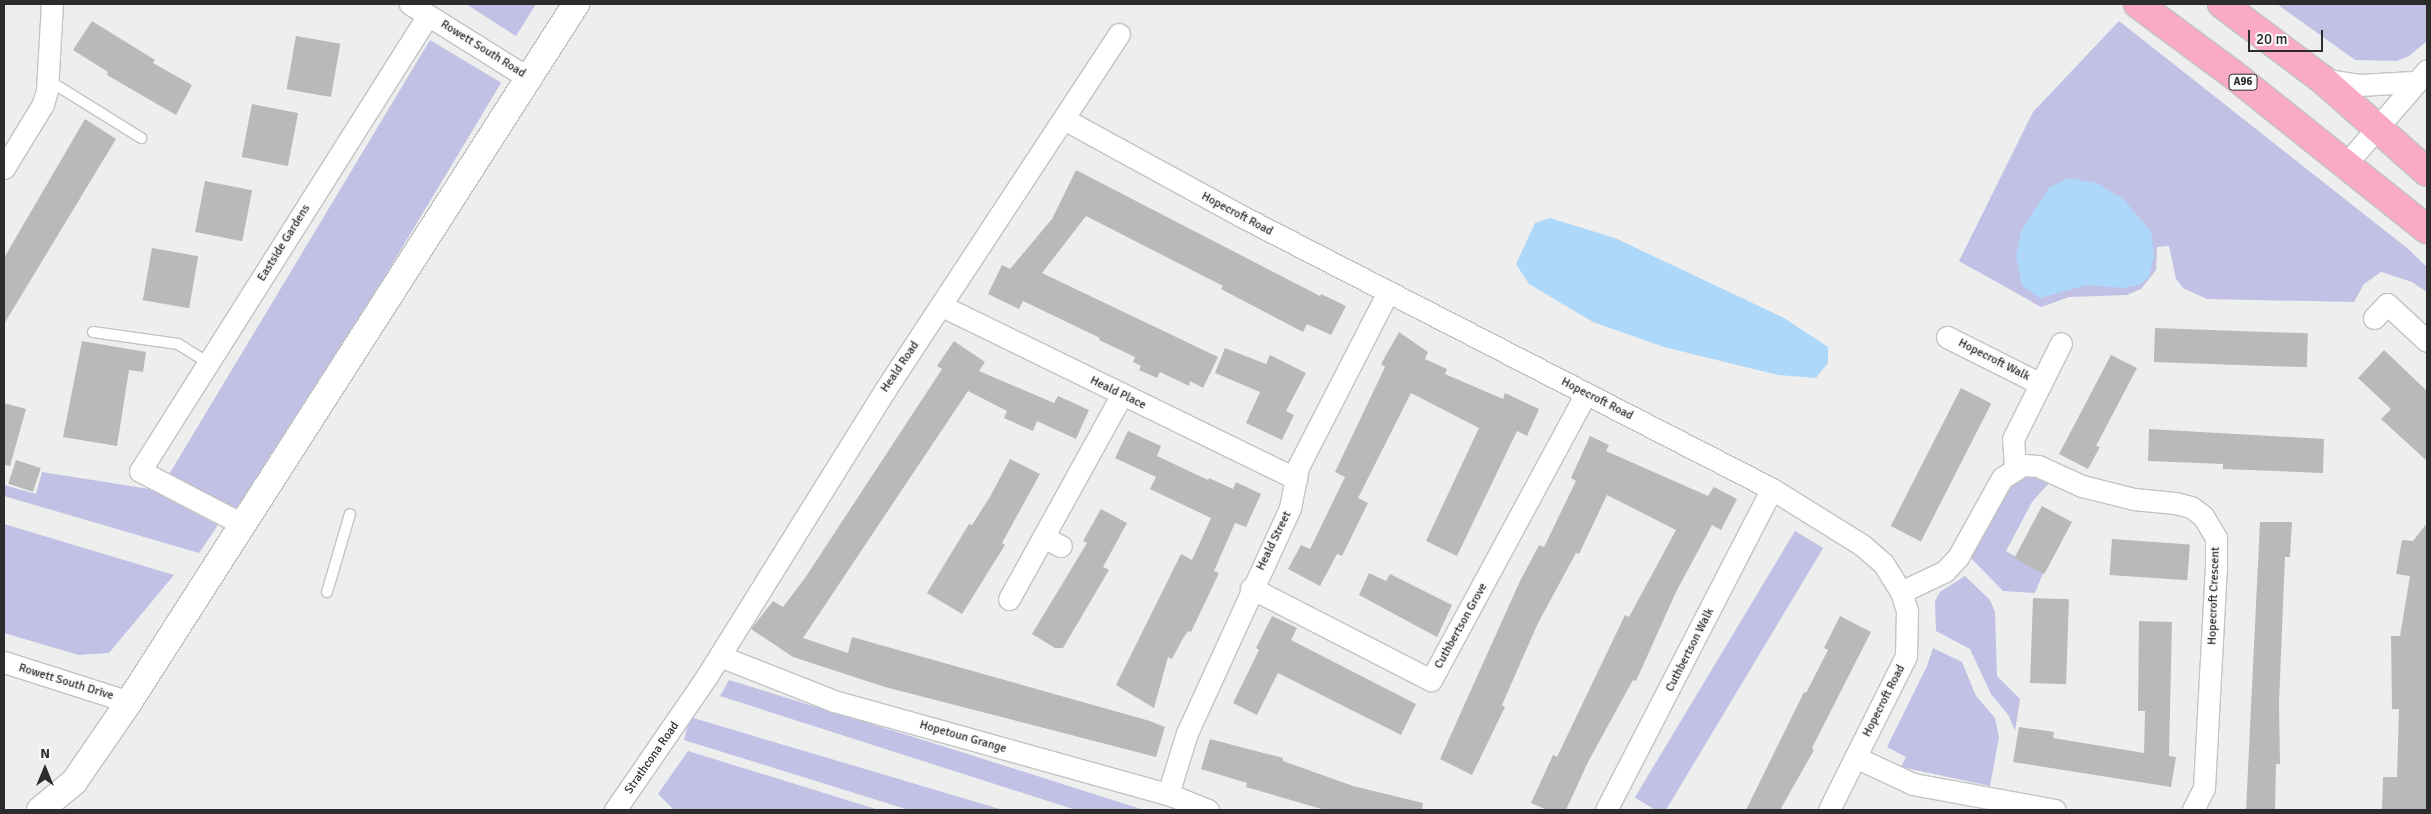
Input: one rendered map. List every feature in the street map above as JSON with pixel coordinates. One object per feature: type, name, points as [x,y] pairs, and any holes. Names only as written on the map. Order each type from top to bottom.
[{"type":"main road","name":"A96","points":[[2138,4],[2346,164],[2427,229]]},
{"type":"main road","points":[[2222,4],[2322,79],[2427,172]]},
{"type":"street","points":[[4,168],[43,104],[48,80],[52,4]]},
{"type":"street","points":[[42,809],[74,782],[129,702],[530,79],[576,4]]},
{"type":"street","name":"Rowett South Road","points":[[419,9],[530,79]]},
{"type":"street","name":"Eastside Gardens","points":[[242,524],[140,472],[209,362],[419,9]]},
{"type":"street","name":"Heald Road","points":[[688,706],[885,390],[1119,34]]},
{"type":"street","points":[[2346,164],[2421,76]]},
{"type":"street","points":[[2322,79],[2371,85],[2421,76]]},
{"type":"street","name":"Hopecroft Road","points":[[1064,119],[1241,216],[1772,489],[1862,544],[1883,563],[1901,592],[1907,611],[1906,656],[1829,810]]},
{"type":"street","name":"Heald Street","points":[[1168,794],[1187,733],[1251,588],[1290,508],[1298,467],[1388,292]]},
{"type":"street","points":[[2374,318],[2387,304],[2427,341]]},
{"type":"street","name":"Heald Place","points":[[942,306],[1296,479]]},
{"type":"street","name":"Hopecroft Walk","points":[[1947,337],[2041,384]]},
{"type":"street","name":"Hopecroft Walk","points":[[2015,467],[2013,438],[2061,343]]},
{"type":"street","name":"Cuthbertson Grove","points":[[1251,588],[1431,680],[1586,393]]},
{"type":"street","points":[[1009,599],[1052,541],[1122,394]]},
{"type":"street","name":"Hopecroft Crescent","points":[[2015,467],[2038,466],[2082,486],[2134,500],[2191,507],[2212,526],[2217,560],[2204,788],[2193,810]]},
{"type":"street","points":[[1901,592],[1944,571],[1958,557],[2002,478],[2015,467]]},
{"type":"street","name":"Cuthbertson Walk","points":[[1606,810],[1772,489]]},
{"type":"street","name":"Hopetoun Grange","points":[[720,656],[834,701],[1168,794],[1208,810]]},
{"type":"street","name":"Rowett South Drive","points":[[4,662],[129,702]]},
{"type":"street","name":"Strathcona Road","points":[[615,810],[688,706]]},
{"type":"street","points":[[1855,758],[1914,784],[2055,810]]},
{"type":"lane","points":[[48,80],[142,138]]},
{"type":"lane","points":[[93,332],[178,344],[209,362]]},
{"type":"lane","points":[[327,592],[350,514]]},
{"type":"shaded area","points":[[466,4],[536,4],[516,36]]},
{"type":"shaded area","points":[[2277,4],[2427,4],[2427,41],[2409,56],[2397,61],[2355,60]]},
{"type":"shaded area","points":[[2119,21],[2407,248],[2427,267],[2427,292],[2412,282],[2381,272],[2364,284],[2354,302],[2207,299],[2183,288],[2176,279],[2169,246],[2157,247],[2156,270],[2141,289],[2127,295],[2069,297],[2041,307],[1959,261],[2033,112]]},
{"type":"shaded area","points":[[430,40],[501,83],[241,516],[169,474]]},
{"type":"shaded area","points":[[2068,178],[2097,183],[2123,199],[2151,231],[2154,256],[2149,277],[2139,285],[2123,288],[2087,285],[2040,298],[2022,286],[2016,256],[2021,231],[2049,188]]},
{"type":"shaded area","points":[[1550,218],[1615,238],[1784,318],[1828,347],[1828,363],[1816,378],[1778,375],[1664,347],[1593,322],[1529,284],[1516,264],[1535,223]]},
{"type":"shaded area","points":[[42,472],[149,489],[218,525],[199,553],[4,496],[4,485],[36,494]]},
{"type":"shaded area","points":[[2027,475],[2049,483],[2032,502],[2006,551],[2043,573],[2035,593],[2003,591],[1970,557],[2007,488]]},
{"type":"shaded area","points":[[4,524],[174,575],[109,653],[79,655],[4,633]]},
{"type":"shaded area","points":[[1795,531],[1823,548],[1666,810],[1655,810],[1635,798]]},
{"type":"shaded area","points":[[1965,576],[1990,600],[1995,612],[1997,676],[2020,699],[2015,731],[2009,716],[1991,694],[1970,649],[1936,631],[1935,601],[1940,592]]},
{"type":"shaded area","points":[[1933,648],[1962,662],[1976,696],[1995,718],[1999,737],[1990,786],[1901,767],[1906,757],[1887,747],[1927,666]]},
{"type":"shaded area","points":[[729,680],[1144,810],[1076,810],[720,696]]},
{"type":"shaded area","points":[[690,717],[1003,810],[909,810],[684,740]]},
{"type":"shaded area","points":[[688,751],[879,810],[674,810],[658,794]]},
{"type":"building","points":[[92,21],[155,60],[153,63],[192,85],[176,115],[107,75],[108,72],[73,50]]},
{"type":"building","points":[[296,36],[340,44],[331,97],[287,89]]},
{"type":"building","points":[[252,104],[298,113],[288,166],[242,157]]},
{"type":"building","points":[[85,119],[116,139],[4,324],[4,258]]},
{"type":"building","points":[[1076,170],[1320,296],[1321,294],[1346,306],[1331,335],[1307,324],[1303,332],[1221,289],[1223,286],[1086,216],[1042,273],[1218,357],[1203,388],[1190,381],[1189,386],[1160,372],[1157,378],[1139,370],[1141,366],[1133,362],[1135,357],[1099,340],[1100,338],[1023,301],[1019,309],[988,294],[1002,265],[1010,269],[1052,219]]},
{"type":"building","points":[[205,181],[252,190],[242,241],[195,232]]},
{"type":"building","points":[[152,248],[198,256],[189,308],[143,300]]},
{"type":"building","points":[[2155,328],[2308,333],[2307,367],[2154,362]]},
{"type":"building","points":[[1399,332],[1428,352],[1425,359],[1447,369],[1445,374],[1503,399],[1505,393],[1539,409],[1527,436],[1517,431],[1457,556],[1426,541],[1479,428],[1411,393],[1358,498],[1368,503],[1342,556],[1337,554],[1320,586],[1288,569],[1301,545],[1310,549],[1345,477],[1335,472],[1385,367],[1381,364]]},
{"type":"building","points":[[82,341],[146,352],[143,372],[129,370],[117,446],[63,437]]},
{"type":"building","points":[[954,341],[985,362],[979,371],[1054,403],[1058,396],[1089,410],[1076,439],[1037,421],[1033,431],[1004,418],[1007,411],[968,391],[803,638],[848,653],[852,637],[1150,721],[1165,727],[1156,757],[885,687],[793,657],[751,629],[773,601],[783,607],[805,578],[942,369],[937,366]]},
{"type":"building","points":[[1225,348],[1266,364],[1270,355],[1306,373],[1286,411],[1294,415],[1282,440],[1246,423],[1260,392],[1215,373]]},
{"type":"building","points":[[2384,350],[2427,391],[2427,461],[2381,419],[2391,409],[2358,378]]},
{"type":"building","points":[[2111,355],[2137,368],[2096,446],[2100,447],[2088,469],[2059,454]]},
{"type":"building","points":[[1961,388],[1991,403],[1921,542],[1891,526]]},
{"type":"building","points":[[4,403],[26,409],[10,466],[4,465]]},
{"type":"building","points":[[2149,429],[2324,439],[2323,473],[2223,469],[2223,464],[2148,461]]},
{"type":"building","points":[[1128,431],[1161,446],[1157,456],[1208,480],[1209,478],[1233,489],[1236,482],[1261,494],[1246,527],[1235,523],[1214,571],[1219,573],[1191,632],[1188,631],[1172,659],[1168,657],[1154,708],[1116,685],[1181,554],[1192,560],[1211,518],[1150,489],[1156,477],[1115,458]]},
{"type":"building","points":[[1590,436],[1609,445],[1606,451],[1708,496],[1714,487],[1737,499],[1721,530],[1712,525],[1676,592],[1636,681],[1633,680],[1588,762],[1566,810],[1547,810],[1531,803],[1553,755],[1557,757],[1625,615],[1629,617],[1676,530],[1607,495],[1579,554],[1576,553],[1538,623],[1502,705],[1505,707],[1472,775],[1440,759],[1520,581],[1539,545],[1544,547],[1576,481],[1571,478]]},
{"type":"building","points":[[1010,459],[1040,474],[1002,543],[1005,545],[962,614],[927,593],[969,524],[972,525],[991,495]]},
{"type":"building","points":[[16,460],[41,468],[33,492],[8,484]]},
{"type":"building","points":[[2042,506],[2072,522],[2044,574],[2014,558]]},
{"type":"building","points":[[1101,509],[1127,523],[1103,567],[1109,570],[1063,648],[1055,648],[1032,634],[1087,543],[1083,541]]},
{"type":"building","points":[[2260,522],[2292,522],[2290,557],[2285,557],[2279,703],[2280,764],[2276,764],[2275,810],[2246,810]]},
{"type":"building","points":[[2427,523],[2427,810],[2382,810],[2383,777],[2397,777],[2399,709],[2392,709],[2391,636],[2400,636],[2410,576],[2396,574],[2402,540],[2413,541]]},
{"type":"building","points":[[2112,539],[2190,544],[2187,580],[2109,575]]},
{"type":"building","points":[[1369,573],[1386,581],[1390,574],[1452,605],[1437,637],[1359,595]]},
{"type":"building","points":[[2033,598],[2069,599],[2066,684],[2030,683]]},
{"type":"building","points":[[1272,616],[1297,628],[1291,640],[1416,704],[1401,735],[1278,673],[1257,715],[1233,703],[1259,650],[1256,648]]},
{"type":"building","points":[[1840,616],[1871,632],[1812,748],[1814,750],[1780,810],[1746,810],[1804,692],[1806,693],[1828,650],[1824,648]]},
{"type":"building","points":[[2139,621],[2172,622],[2169,756],[2176,757],[2171,787],[2013,762],[2019,727],[2054,732],[2053,738],[2144,753],[2145,711],[2138,711]]},
{"type":"building","points":[[1210,739],[1283,758],[1283,761],[1353,786],[1423,803],[1422,810],[1325,810],[1246,787],[1247,783],[1201,769]]}]
